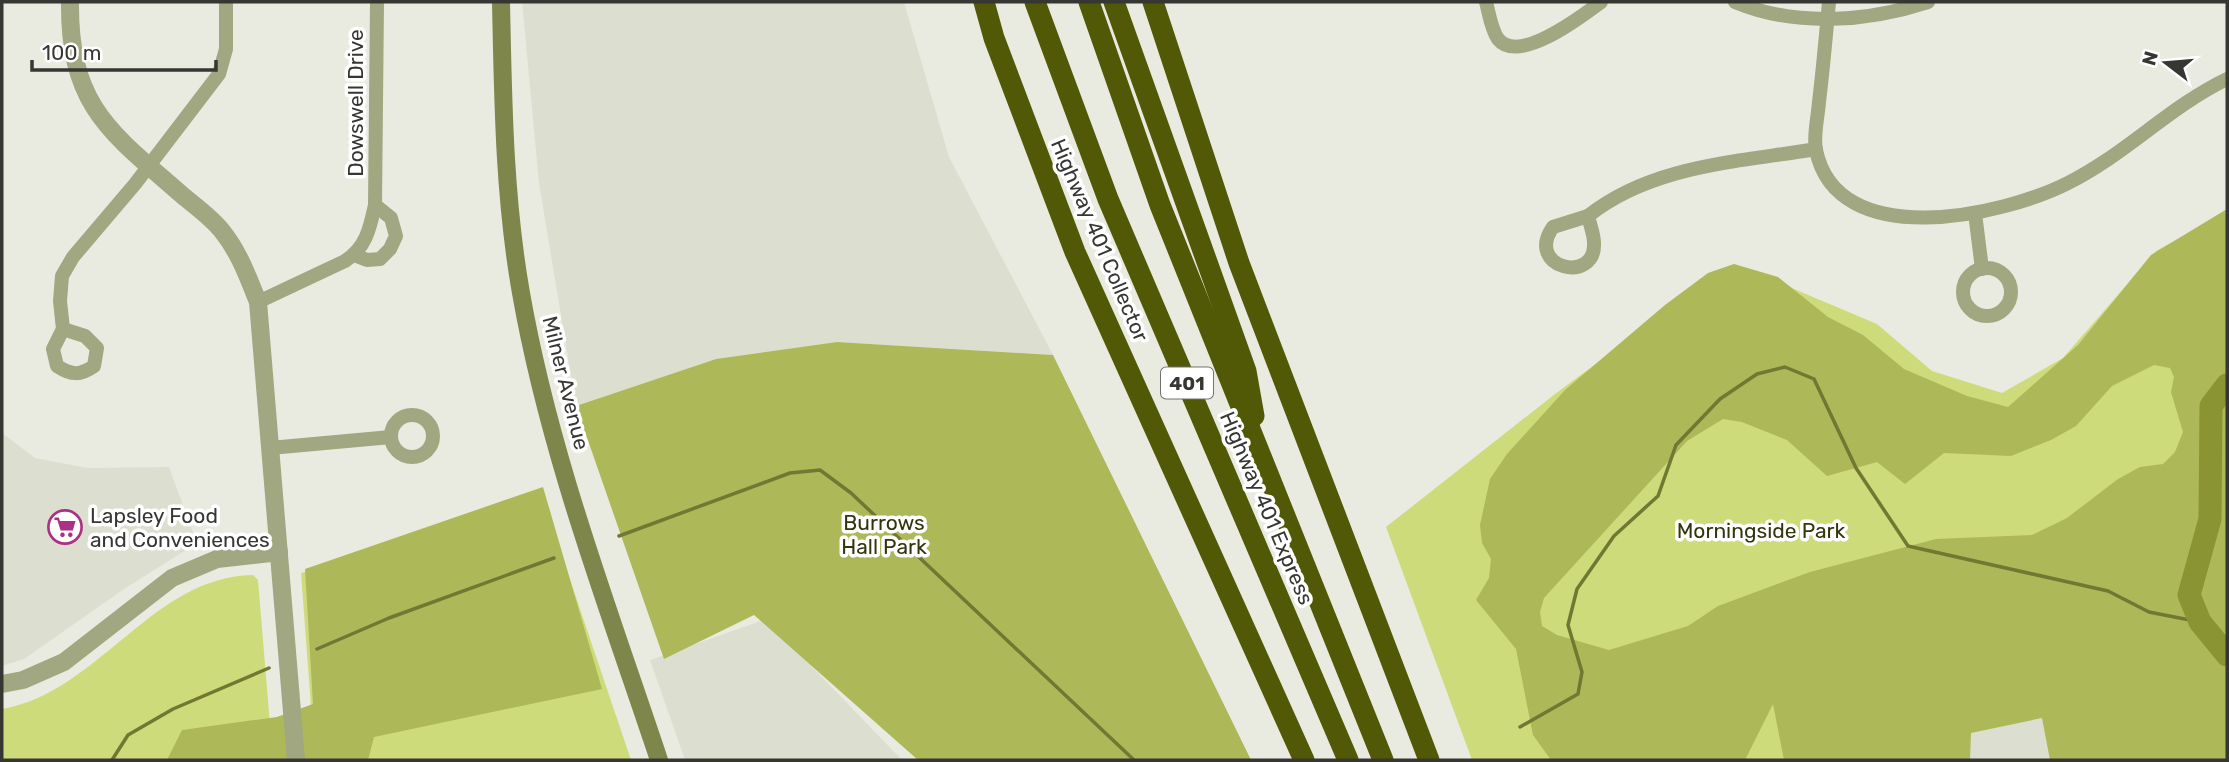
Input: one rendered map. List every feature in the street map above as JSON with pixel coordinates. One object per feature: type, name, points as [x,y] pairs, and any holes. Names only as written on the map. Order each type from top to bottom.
[{"type":"highway","points":[[974,2],[993,38]]},
{"type":"highway","name":"Highway 401 Collector","points":[[984,2],[993,38],[1075,252],[1304,760]]},
{"type":"highway","name":"Highway 401 Express","points":[[1035,2],[1108,199],[1348,760]]},
{"type":"highway","name":"Highway 401 Express","points":[[1089,2],[1160,205],[1383,760]]},
{"type":"highway","points":[[1114,2],[1246,371],[1261,456]]},
{"type":"highway","points":[[1153,2],[1239,263],[1429,760]]},
{"type":"main road","name":"Milner Avenue","points":[[501,2],[505,143],[516,260],[533,351],[552,431],[583,534],[659,760]]},
{"type":"street","points":[[71,2],[73,54],[85,95],[112,134],[220,228],[236,250],[258,302],[296,760]]},
{"type":"street","points":[[63,329],[60,301],[62,276],[72,257],[149,166],[219,74],[226,49],[226,2]]},
{"type":"street","name":"Dowswell Drive","points":[[258,302],[354,255],[368,235],[375,205],[377,2]]},
{"type":"street","points":[[1486,2],[1498,38],[1505,44],[1522,48],[1541,40],[1601,2]]},
{"type":"street","points":[[1735,2],[1784,15],[1828,19],[1884,13],[1928,2]]},
{"type":"street","points":[[1829,2],[1816,149],[1832,184],[1849,199],[1867,209],[1890,216],[1976,213],[2065,184],[2125,149],[2181,104],[2227,79]]},
{"type":"street","points":[[1588,216],[1626,190],[1696,168],[1816,149]]},
{"type":"street","name":"Dowswell Drive","points":[[354,255],[367,260],[380,260],[396,236],[391,218],[375,205]]},
{"type":"street","points":[[1976,213],[1982,269]]},
{"type":"street","points":[[270,448],[391,437]]},
{"type":"street","points":[[2,684],[23,680],[64,662],[172,578],[217,559],[279,552]]},
{"type":"shaded area","points":[[522,2],[904,2],[949,157],[1053,355],[837,342],[716,359],[576,406],[539,183]]},
{"type":"shaded area","points":[[2,433],[35,458],[88,468],[169,467],[197,543],[124,589],[24,659],[2,666]]},
{"type":"shaded area","points":[[766,619],[902,760],[685,760],[650,660]]},
{"type":"shaded area","points":[[2081,712],[2089,760],[1970,760],[1965,724]]},
{"type":"green space","name":"Morningside Park","points":[[2227,209],[2227,760],[2050,760],[2042,718],[1971,733],[1970,760],[1784,760],[1773,704],[1745,760],[1551,760],[1533,735],[1516,649],[1476,600],[1489,578],[1491,559],[1482,543],[1480,525],[1490,479],[1507,454],[1565,390],[1665,305],[1708,273],[1734,264],[1778,277],[1828,317],[1863,335],[1904,369],[1967,396],[2008,407],[2078,345],[2151,255]],"holes":[[[2154,365],[2170,368],[2174,377],[2171,392],[2183,432],[2175,452],[2163,464],[2140,467],[2118,479],[2067,518],[2032,535],[1936,539],[1810,572],[1718,606],[1688,626],[1609,650],[1557,635],[1542,626],[1540,612],[1544,598],[1687,441],[1723,419],[1742,422],[1787,440],[1827,476],[1877,462],[1905,484],[1944,453],[2011,456],[2051,440],[2076,426],[2112,386]]]},
{"type":"green space","name":"Morningside Park","points":[[2227,212],[2227,760],[2081,713],[1966,724],[1970,760],[1472,760],[1386,527],[1555,394],[1682,300],[1763,276],[1877,324],[1932,371],[2002,393],[2063,358],[2156,251]]},
{"type":"green space","name":"Burrows Hall Park","points":[[837,342],[1053,355],[1251,760],[918,760],[754,615],[664,659],[576,406],[716,359]]},
{"type":"green space","points":[[543,487],[602,689],[374,737],[368,760],[167,760],[182,730],[277,717],[313,704],[305,569]]},
{"type":"green space","points":[[481,528],[557,541],[631,760],[315,760],[301,573]]},
{"type":"green space","points":[[253,575],[258,580],[272,749],[257,760],[2,760],[2,709],[36,699],[68,681],[185,594],[217,580]]},
{"type":"waterway","points":[[1520,727],[1578,694],[1582,672],[1568,625],[1577,589],[1614,536],[1658,496],[1676,445],[1720,399],[1757,374],[1785,367],[1814,379],[1856,468],[1908,546],[2108,591],[2149,612],[2200,622]]},
{"type":"waterway","points":[[2227,385],[2211,406],[2210,519],[2189,595],[2200,622],[2227,655]]},
{"type":"waterway","points":[[619,536],[790,473],[820,470],[851,493],[1134,760]]},
{"type":"waterway","points":[[317,649],[389,618],[554,558]]},
{"type":"waterway","points":[[112,760],[128,735],[173,709],[269,668]]},
{"type":"place","name":"Lapsley Food and Conveniences","points":[[65,527]]}]
